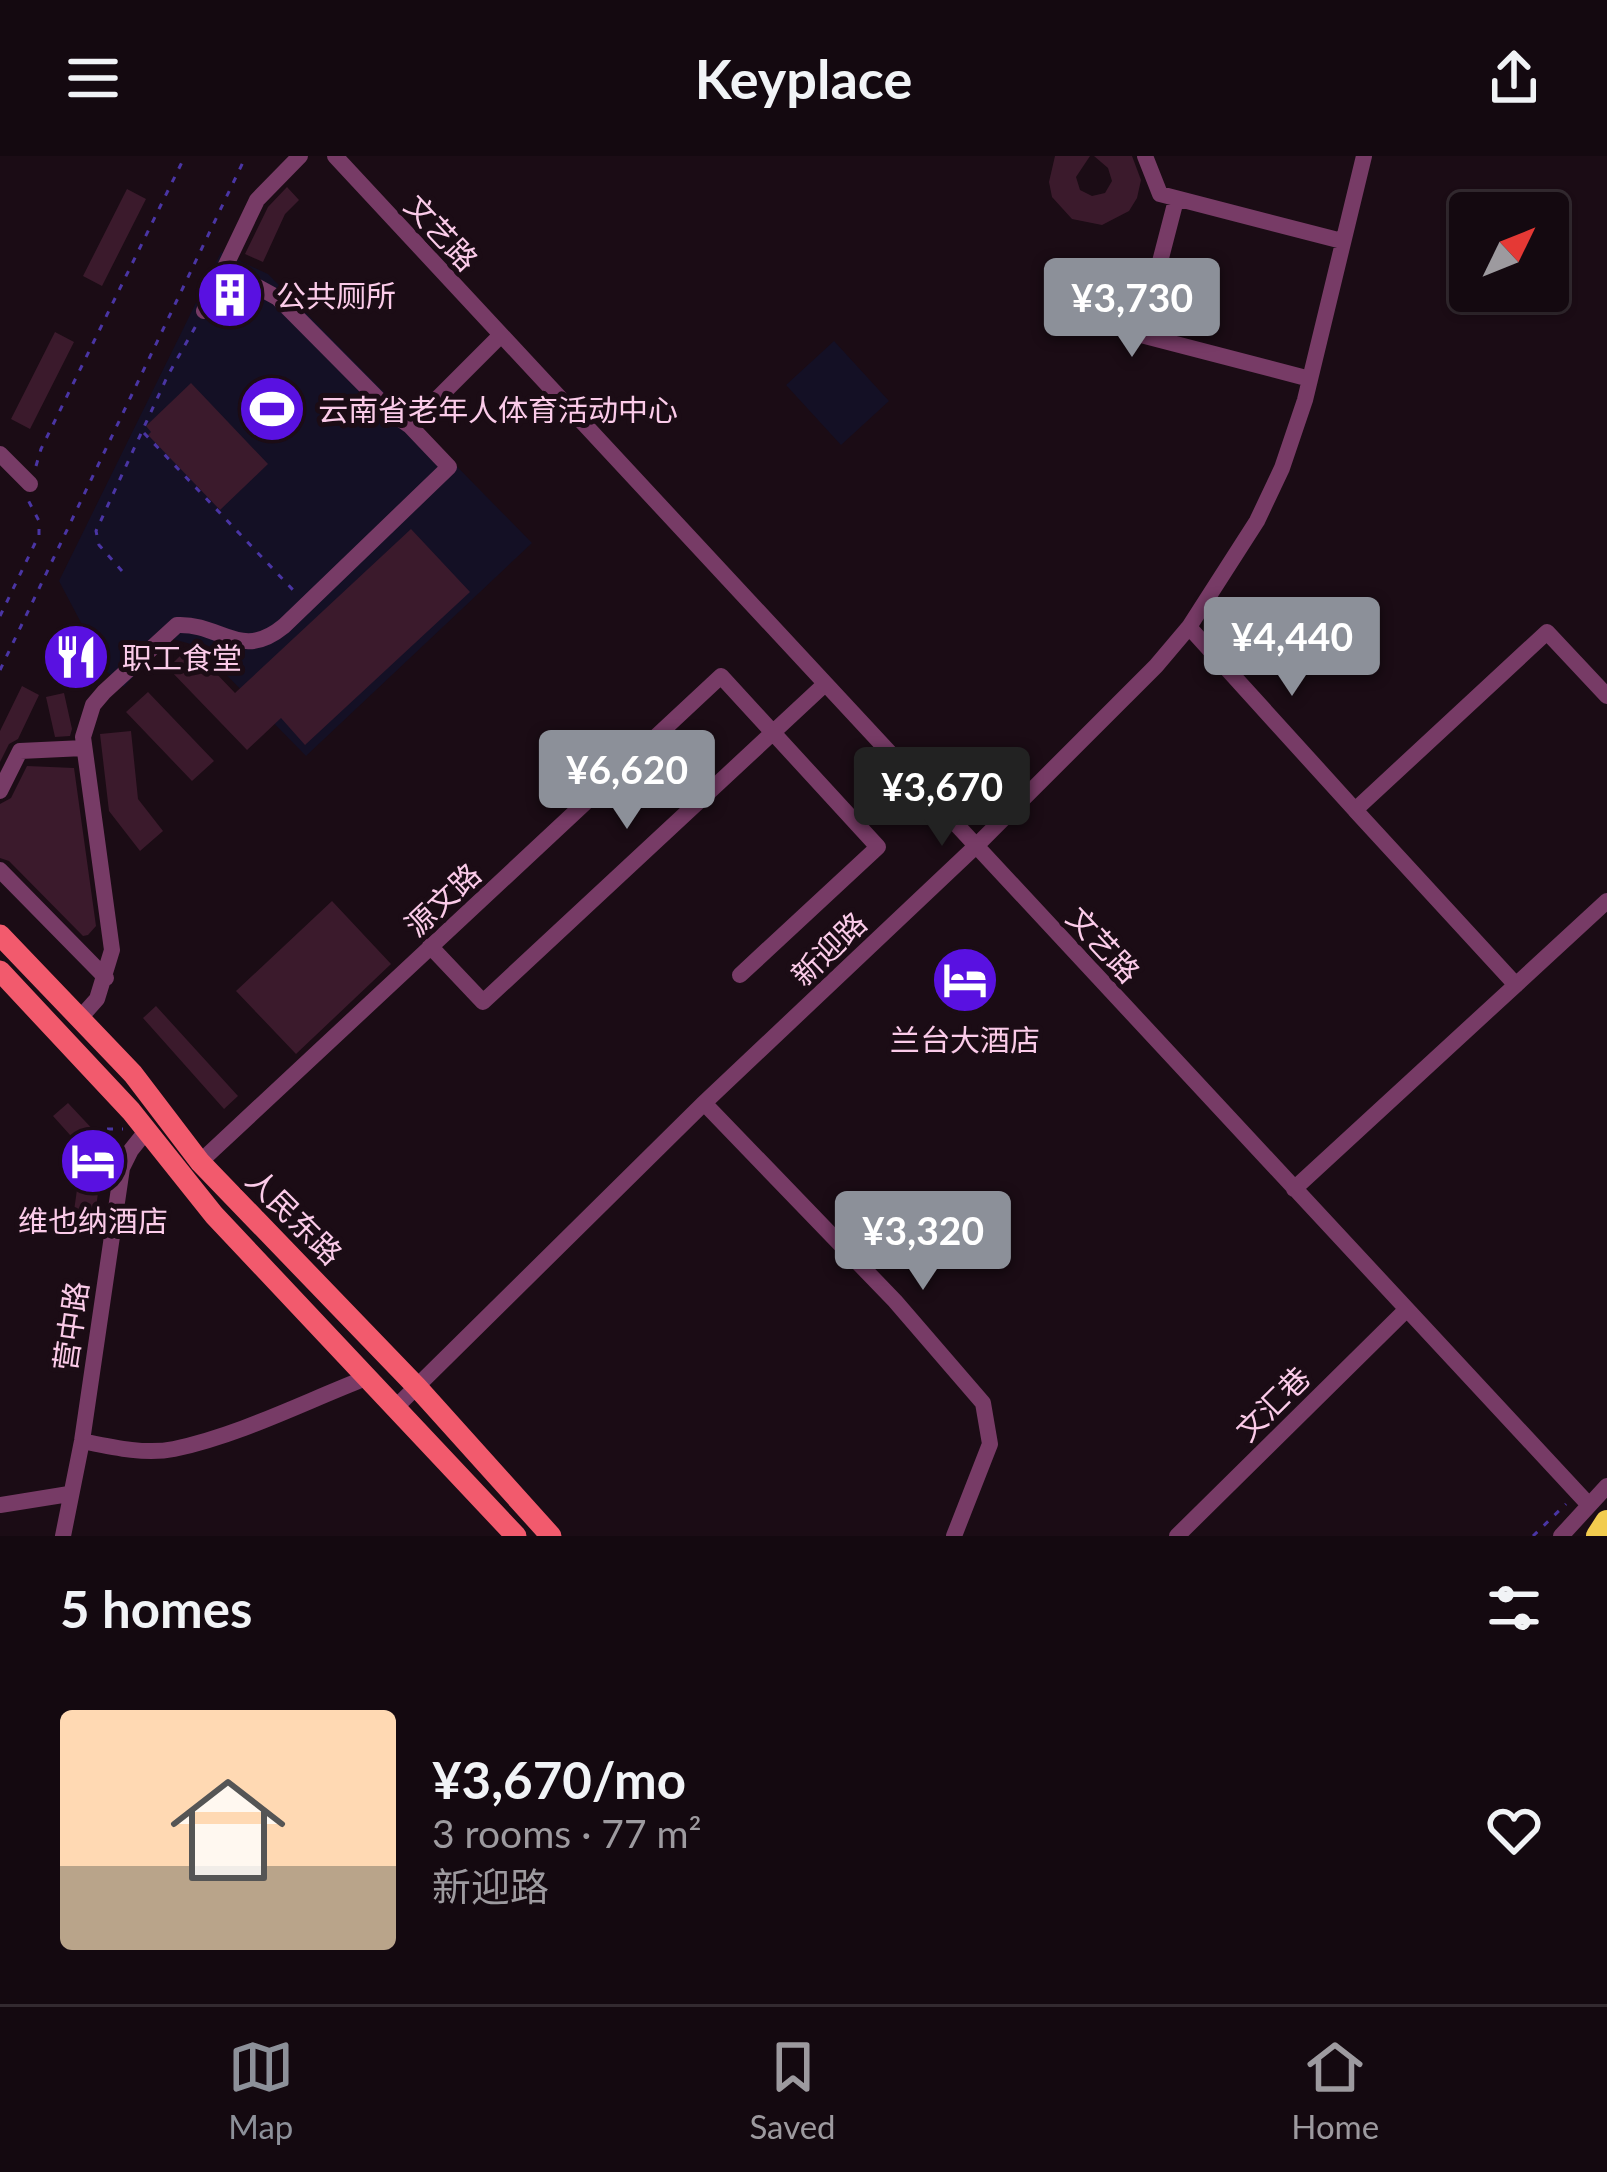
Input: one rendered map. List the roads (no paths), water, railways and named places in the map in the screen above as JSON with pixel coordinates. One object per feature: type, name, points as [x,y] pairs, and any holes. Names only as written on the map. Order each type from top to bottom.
[{"type":"highway","points":[[1595,1510],[1595,1536]]},
{"type":"main road","name":"人民东路","points":[[0,935],[133,1074],[200,1162],[417,1387],[551,1536]]},
{"type":"main road","name":"人民东路","points":[[0,970],[147,1130],[214,1216],[516,1536]]},
{"type":"street","points":[[204,311],[257,200],[300,156]]},
{"type":"street","name":"文艺路","points":[[335,156],[1595,1510]]},
{"type":"street","points":[[1145,156],[1160,194],[1342,241]]},
{"type":"street","name":"新迎路","points":[[394,1408],[704,1103],[976,847],[1189,627],[1256,521],[1282,468],[1310,379],[1364,156]]},
{"type":"street","points":[[1175,200],[1141,335],[1310,379]]},
{"type":"street","points":[[80,1018],[98,999],[112,950],[84,748],[85,722],[93,705],[169,629],[186,624],[228,638],[259,642],[270,638],[449,467],[278,298],[226,268]]},
{"type":"street","points":[[410,426],[501,335]]},
{"type":"street","points":[[0,454],[30,484]]},
{"type":"street","points":[[1189,627],[1516,985]]},
{"type":"street","points":[[1354,811],[1547,632],[1607,696]]},
{"type":"street","name":"源文路","points":[[200,1162],[721,676],[773,733]]},
{"type":"street","points":[[430,946],[483,1002],[825,684]]},
{"type":"street","points":[[740,975],[878,847],[773,733]]},
{"type":"street","points":[[0,791],[20,751],[84,748]]},
{"type":"street","points":[[0,870],[106,978]]},
{"type":"street","points":[[1294,1189],[1607,901]]},
{"type":"street","points":[[704,1103],[895,1301],[983,1403],[989,1444],[954,1536]]},
{"type":"street","name":"营中路","points":[[63,1536],[82,1441],[122,1168],[147,1130]]},
{"type":"street","name":"文汇巷","points":[[1177,1536],[1406,1310]]},
{"type":"street","points":[[82,1441],[172,1450],[366,1378]]},
{"type":"street","points":[[1562,1536],[1595,1510],[1607,1486]]},
{"type":"street","points":[[0,1505],[69,1494]]},
{"type":"place","name":"公共厕所","points":[[230,295]]},
{"type":"place","name":"云南省老年人体育活动中心","points":[[272,409]]},
{"type":"place","name":"职工食堂","points":[[76,657]]},
{"type":"place","name":"兰台大酒店","points":[[965,980]]},
{"type":"place","name":"维也纳酒店","points":[[93,1161]]}]
